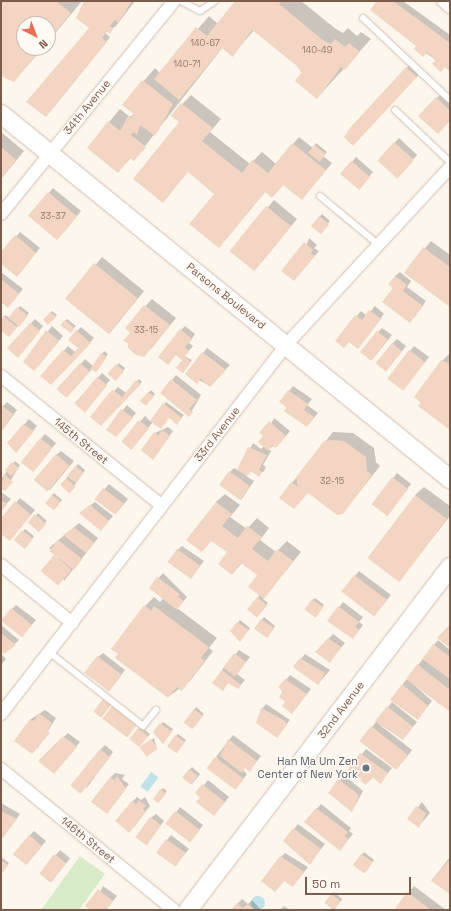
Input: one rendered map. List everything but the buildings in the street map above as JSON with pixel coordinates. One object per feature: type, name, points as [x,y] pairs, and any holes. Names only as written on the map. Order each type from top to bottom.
[{"type":"street","name":"34th Avenue","points":[[1,214],[174,1]]},
{"type":"street","points":[[444,1],[450,7]]},
{"type":"street","name":"Parsons Boulevard","points":[[1,114],[450,478]]},
{"type":"street","name":"33rd Avenue","points":[[1,714],[286,345],[450,167]]},
{"type":"street","name":"145th Street","points":[[1,376],[161,506]]},
{"type":"street","points":[[1,565],[72,623]]},
{"type":"street","name":"32nd Avenue","points":[[188,910],[450,567]]},
{"type":"street","name":"146th Street","points":[[1,769],[174,910]]},
{"type":"lane","points":[[181,1],[200,11],[216,1]]},
{"type":"lane","points":[[364,18],[450,100]]},
{"type":"lane","points":[[395,110],[450,162]]},
{"type":"lane","points":[[320,196],[378,245]]},
{"type":"lane","points":[[49,652],[143,726],[156,710]]},
{"type":"green space","points":[[80,856],[105,874],[79,910],[41,910]]},
{"type":"water","points":[[151,772],[158,777],[148,792],[140,787]]},
{"type":"water","points":[[255,896],[261,896],[265,900],[265,906],[261,910],[255,910],[251,906],[251,900]]},
{"type":"place","name":"Han Ma Um Zen Center of New York","points":[[366,768]]}]
